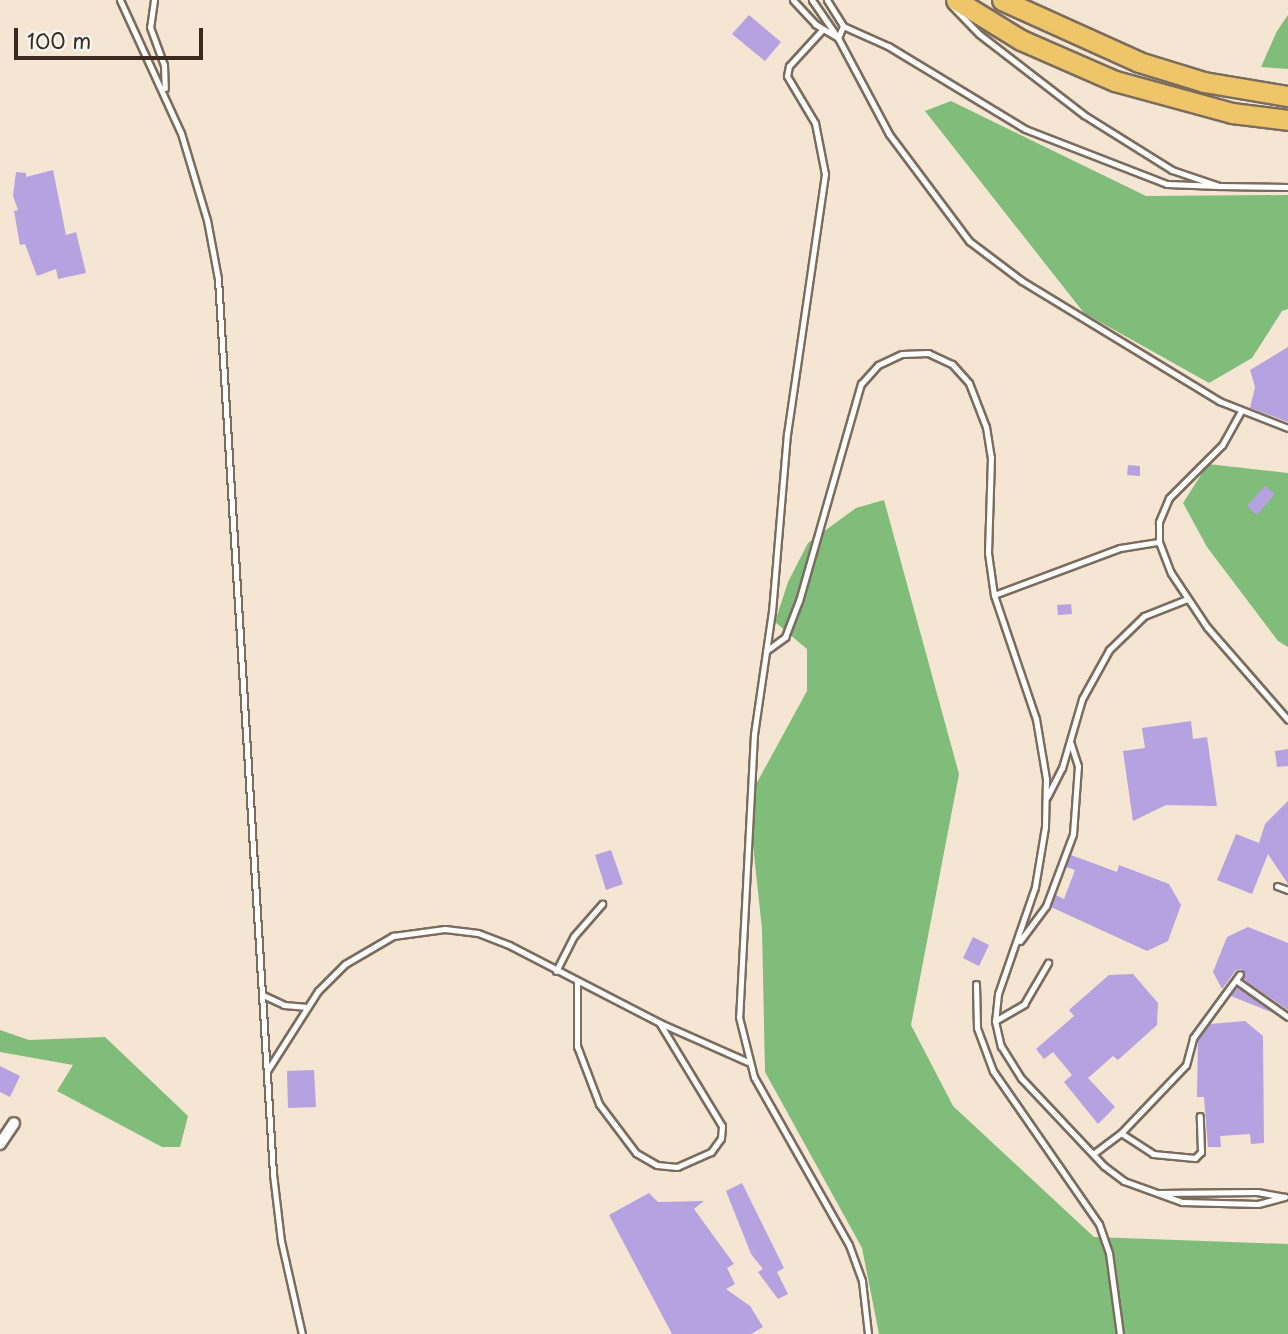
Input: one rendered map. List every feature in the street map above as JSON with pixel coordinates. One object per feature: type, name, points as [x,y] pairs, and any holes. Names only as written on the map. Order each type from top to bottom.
[{"type":"highway","points":[[956,0],[1021,40],[1115,80],[1233,113],[1288,120]]},
{"type":"highway","points":[[1002,0],[1139,62],[1204,82],[1288,96]]},
{"type":"street","points":[[0,1144],[14,1123]]},
{"type":"lane","points":[[120,0],[164,90],[200,190],[220,299],[238,645],[276,1202],[302,1334]]},
{"type":"lane","points":[[154,0],[150,27],[165,72],[164,90]]},
{"type":"lane","points":[[793,0],[822,30],[838,38]]},
{"type":"lane","points":[[812,0],[838,38],[888,134],[969,241],[1022,281],[1241,411],[1288,428]]},
{"type":"lane","points":[[827,0],[843,26],[888,46],[973,102],[1025,129],[1167,184],[1288,187]]},
{"type":"lane","points":[[947,0],[979,34],[1112,135],[1172,170],[1219,186]]},
{"type":"lane","points":[[838,38],[843,26]]},
{"type":"lane","points":[[822,30],[789,66],[787,76],[816,123],[825,174],[787,433],[766,651],[751,762],[738,1002],[748,1062],[849,1245],[862,1281],[868,1334]]},
{"type":"lane","points":[[766,651],[785,637],[795,611],[861,384],[878,365],[902,354],[928,354],[952,364],[969,383],[982,410],[991,457],[987,531],[994,595],[1037,719],[1047,797],[1041,857],[1018,943],[998,994],[995,1021],[1001,1046],[1013,1069],[1093,1154],[1124,1181],[1188,1202],[1258,1204],[1286,1197]]},
{"type":"lane","points":[[1241,411],[1222,444],[1169,498],[1159,522],[1159,542],[1187,599],[1288,720]]},
{"type":"lane","points":[[994,595],[1120,548],[1159,542]]},
{"type":"lane","points":[[1047,797],[1070,741],[1088,685],[1122,634],[1158,609],[1187,599]]},
{"type":"lane","points":[[1018,943],[1046,906],[1073,834],[1078,766],[1070,741]]},
{"type":"lane","points":[[1277,886],[1288,890]]},
{"type":"lane","points":[[556,971],[574,936],[602,904]]},
{"type":"lane","points":[[267,1071],[307,1007],[345,964],[378,943],[410,932],[444,929],[478,933],[660,1023],[748,1062]]},
{"type":"lane","points":[[995,1021],[1024,1004],[1048,963]]},
{"type":"lane","points":[[1093,1154],[1122,1133],[1186,1065],[1192,1038],[1240,974]]},
{"type":"lane","points":[[1237,981],[1288,1017]]},
{"type":"lane","points":[[577,982],[577,1046],[598,1104],[635,1153],[657,1165],[677,1167],[711,1152],[721,1138],[722,1126],[660,1023]]},
{"type":"lane","points":[[976,984],[977,1028],[993,1071],[1099,1224],[1109,1253],[1121,1334]]},
{"type":"lane","points":[[263,995],[284,1004],[307,1007]]},
{"type":"lane","points":[[1122,1133],[1153,1154],[1195,1158],[1201,1152],[1200,1116]]},
{"type":"lane","points":[[1159,1193],[1247,1191],[1286,1197]]},
{"type":"green space","points":[[1288,15],[1288,69],[1261,67],[1277,31]]},
{"type":"green space","points":[[951,101],[1146,196],[1288,195],[1288,309],[1282,311],[1252,358],[1209,383],[1084,313],[925,111]]},
{"type":"green space","points":[[1208,464],[1288,473],[1288,647],[1278,641],[1207,547],[1183,503]]},
{"type":"green space","points":[[884,500],[959,774],[911,1025],[953,1106],[1094,1237],[1288,1244],[1288,1334],[879,1334],[862,1248],[765,1072],[762,929],[748,799],[807,691],[807,649],[775,622],[788,582],[808,543],[856,508]]},
{"type":"green space","points":[[0,1030],[29,1040],[105,1037],[188,1116],[180,1147],[162,1147],[57,1091],[73,1065],[0,1052]]},
{"type":"building","points":[[749,15],[781,42],[765,61],[732,34]]},
{"type":"building","points":[[53,170],[66,235],[76,232],[86,273],[58,279],[56,269],[37,276],[25,244],[20,245],[14,211],[18,210],[13,196],[16,172],[26,173],[26,177]]},
{"type":"building","points":[[1288,347],[1288,422],[1250,408],[1255,387],[1250,370]]},
{"type":"building","points":[[1128,465],[1140,466],[1140,476],[1127,475]]},
{"type":"building","points":[[1265,486],[1275,494],[1257,515],[1247,506]]},
{"type":"building","points":[[1071,604],[1072,614],[1058,615],[1057,605]]},
{"type":"building","points":[[1191,721],[1193,739],[1207,737],[1217,806],[1166,805],[1133,821],[1123,751],[1145,748],[1142,728]]},
{"type":"building","points":[[1288,749],[1288,766],[1277,767],[1275,751]]},
{"type":"building","points":[[1288,801],[1288,884],[1268,854],[1252,894],[1217,880],[1236,834],[1259,843],[1265,824]]},
{"type":"building","points":[[611,850],[623,884],[606,890],[595,855]]},
{"type":"building","points":[[1071,855],[1117,872],[1119,865],[1169,884],[1181,905],[1168,941],[1147,951],[1051,907],[1056,895],[1064,899],[1075,870],[1066,867]]},
{"type":"building","points":[[1248,927],[1288,943],[1288,1010],[1243,979],[1242,969],[1236,970],[1222,989],[1213,972],[1227,937]]},
{"type":"building","points":[[973,937],[989,945],[979,966],[963,958]]},
{"type":"building","points":[[1133,974],[1158,1003],[1157,1025],[1118,1060],[1113,1056],[1088,1078],[1115,1107],[1098,1124],[1064,1082],[1072,1075],[1053,1052],[1044,1059],[1036,1049],[1074,1016],[1069,1010],[1109,975]]},
{"type":"building","points":[[1237,987],[1273,1013],[1231,996]]},
{"type":"building","points":[[1245,1021],[1263,1036],[1264,1143],[1251,1144],[1250,1134],[1220,1136],[1221,1147],[1208,1147],[1204,1097],[1197,1097],[1198,1040],[1210,1024]]},
{"type":"building","points":[[0,1066],[20,1076],[10,1097],[0,1092]]},
{"type":"building","points":[[314,1070],[316,1107],[288,1108],[287,1071]]},
{"type":"building","points":[[742,1183],[784,1268],[777,1272],[788,1294],[778,1299],[758,1272],[763,1269],[751,1254],[726,1191]]},
{"type":"building","points":[[649,1193],[658,1202],[704,1201],[694,1209],[734,1264],[727,1268],[735,1284],[726,1289],[750,1306],[763,1327],[751,1334],[672,1334],[609,1215]]}]
